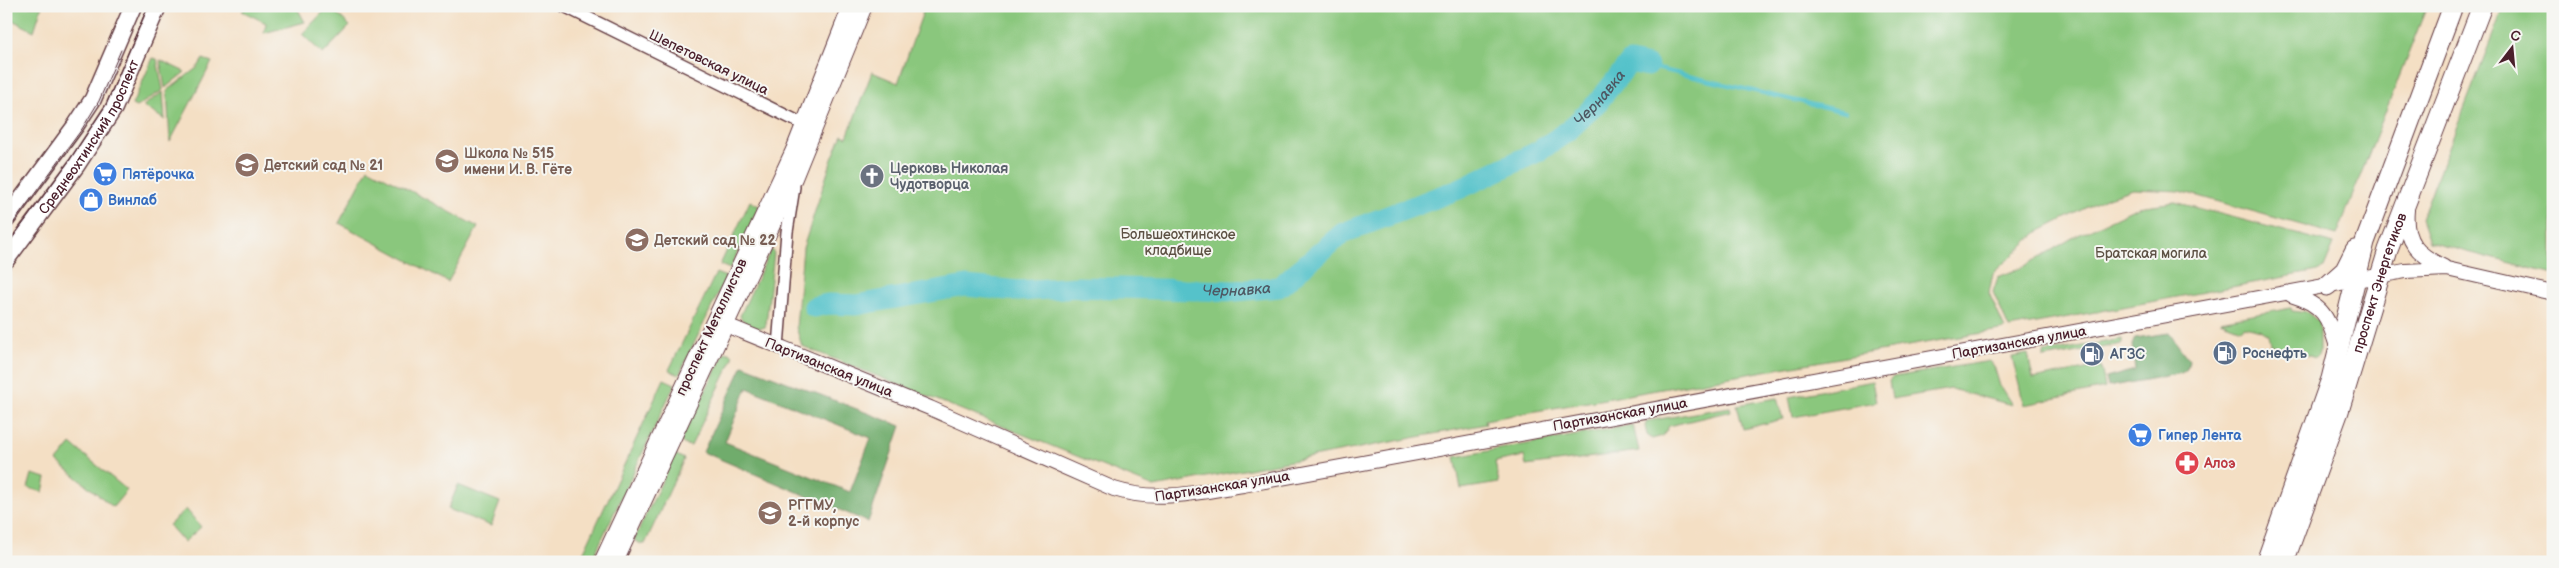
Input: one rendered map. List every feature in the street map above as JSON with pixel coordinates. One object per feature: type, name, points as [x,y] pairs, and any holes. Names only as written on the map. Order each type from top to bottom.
[{"type":"main road","name":"Среднеохтинский проспект","points":[[6,220],[93,99],[133,6]]},
{"type":"main road","name":"Среднеохтинский проспект","points":[[6,260],[76,166],[114,108],[158,6]]},
{"type":"main road","name":"проспект Энергетиков","points":[[2266,562],[2338,353],[2365,242],[2453,6]]},
{"type":"main road","name":"проспект Энергетиков","points":[[2284,562],[2339,411],[2381,274],[2482,6]]},
{"type":"main road","points":[[2327,286],[2338,278],[2350,263],[2369,212],[2380,201]]},
{"type":"street","name":"Шепетовская улица","points":[[564,6],[809,128]]},
{"type":"street","name":"проспект Металлистов","points":[[601,562],[720,323],[795,178],[809,128],[850,6]]},
{"type":"street","name":"проспект Металлистов","points":[[616,562],[720,323],[864,6]]},
{"type":"street","points":[[778,347],[787,232],[795,178]]},
{"type":"street","points":[[2408,201],[2407,232],[2411,244],[2431,261],[2447,269]]},
{"type":"street","name":"Партизанская улица","points":[[720,323],[930,408],[1114,489],[1137,496],[1156,498],[1242,485],[1452,445],[2288,294],[2381,274],[2447,269],[2553,293]]},
{"type":"street","points":[[2288,294],[2315,304],[2322,310],[2328,321],[2338,353]]},
{"type":"green space","points":[[6,6],[42,6],[34,31],[6,17]]},
{"type":"green space","points":[[247,6],[296,6],[305,22],[264,33],[266,23],[242,11]]},
{"type":"green space","points":[[329,6],[350,26],[323,54],[302,34]]},
{"type":"green space","name":"Большеохтинское кладбище","points":[[925,6],[2427,6],[2337,235],[2180,191],[2133,189],[2105,198],[2038,232],[1993,273],[1989,293],[2005,329],[1485,420],[1486,424],[1154,487],[802,346],[796,327],[803,248],[832,159],[842,135],[847,137],[872,72],[898,83]]},
{"type":"green space","points":[[2504,6],[2553,6],[2553,274],[2429,242],[2421,219]]},
{"type":"green space","points":[[153,58],[157,59],[163,90],[136,107],[132,105]]},
{"type":"green space","points":[[203,59],[212,62],[170,142],[167,91],[198,67]]},
{"type":"green space","points":[[160,60],[185,72],[165,88]]},
{"type":"green space","points":[[163,92],[165,120],[143,106]]},
{"type":"green space","points":[[368,168],[478,227],[448,282],[339,223]]},
{"type":"green space","points":[[750,201],[759,206],[730,269],[720,265]]},
{"type":"green space","name":"Братская могила","points":[[2175,202],[2334,244],[2324,268],[2318,271],[2009,328],[1993,292],[1998,277],[2023,267],[2074,237],[2138,207]]},
{"type":"green space","points":[[771,249],[774,253],[766,324],[765,327],[758,328],[744,322],[740,316]]},
{"type":"green space","points":[[716,273],[726,277],[679,375],[669,370]]},
{"type":"green space","points":[[2291,308],[2292,311],[2308,313],[2319,322],[2319,354],[2316,358],[2271,345],[2269,335],[2261,330],[2243,326],[2241,329],[2220,321]]},
{"type":"green space","points":[[2169,333],[2189,360],[2187,369],[2182,373],[2108,387],[2106,378],[2135,370],[2132,345],[2135,338]]},
{"type":"green space","points":[[2122,339],[2122,344],[2044,358],[2044,353]]},
{"type":"green space","points":[[725,352],[732,354],[733,358],[691,446],[685,445],[680,441]]},
{"type":"green space","points":[[2028,354],[2033,379],[2101,366],[2105,388],[2024,405],[2012,357]]},
{"type":"green space","points":[[1990,361],[1994,366],[2000,386],[2012,405],[1951,389],[1892,399],[1889,381],[1893,377]]},
{"type":"green space","points":[[743,365],[901,426],[868,522],[703,452]],"holes":[[[747,388],[871,438],[850,492],[725,442]]]},
{"type":"green space","points":[[664,379],[675,384],[591,562],[579,562]]},
{"type":"green space","points":[[1872,381],[1876,402],[1793,417],[1789,397]]},
{"type":"green space","points":[[1777,398],[1783,419],[1743,429],[1737,405]]},
{"type":"green space","points":[[1730,407],[1731,411],[1669,426],[1663,436],[1652,439],[1647,435],[1645,426],[1647,421]]},
{"type":"green space","points":[[1633,425],[1639,451],[1526,466],[1524,456],[1495,462],[1499,483],[1461,489],[1455,457]]},
{"type":"green space","points":[[71,444],[127,490],[113,507],[57,461]]},
{"type":"green space","points":[[675,454],[684,459],[645,544],[641,544],[634,540]]},
{"type":"green space","points":[[32,474],[46,478],[43,492],[28,488]]},
{"type":"green space","points":[[458,485],[500,502],[491,526],[448,509]]},
{"type":"green space","points":[[186,509],[201,527],[184,542],[169,525]]},
{"type":"waterway","name":"Чернавка","points":[[814,307],[828,304],[856,305],[966,286],[1019,291],[1077,287],[1236,291],[1279,287],[1343,233],[1459,189],[1539,151],[1568,131],[1598,102],[1630,62],[1648,66]]},
{"type":"waterway","points":[[1659,69],[1845,112]]},
{"type":"tram line","points":[[6,247],[69,161],[106,105],[148,6]]},
{"type":"tram line","points":[[6,233],[82,129],[99,101],[121,50]]},
{"type":"place","name":"Школа № 515 имени И. В. Гёте","points":[[447,161]]},
{"type":"place","name":"Детский сад № 21","points":[[247,165]]},
{"type":"place","name":"Пятёрочка","points":[[105,174]]},
{"type":"place","name":"Церковь Николая Чудотворца","points":[[872,176]]},
{"type":"place","name":"Винлаб","points":[[91,200]]},
{"type":"place","name":"Детский сад № 22","points":[[637,240]]},
{"type":"place","name":"Роснефть","points":[[2225,353]]},
{"type":"place","name":"АГЗС","points":[[2092,354]]},
{"type":"place","name":"Гипер Лента","points":[[2140,435]]},
{"type":"place","name":"Алоэ","points":[[2187,463]]},
{"type":"place","name":"РГГМУ, 2-й корпус","points":[[770,513]]}]
